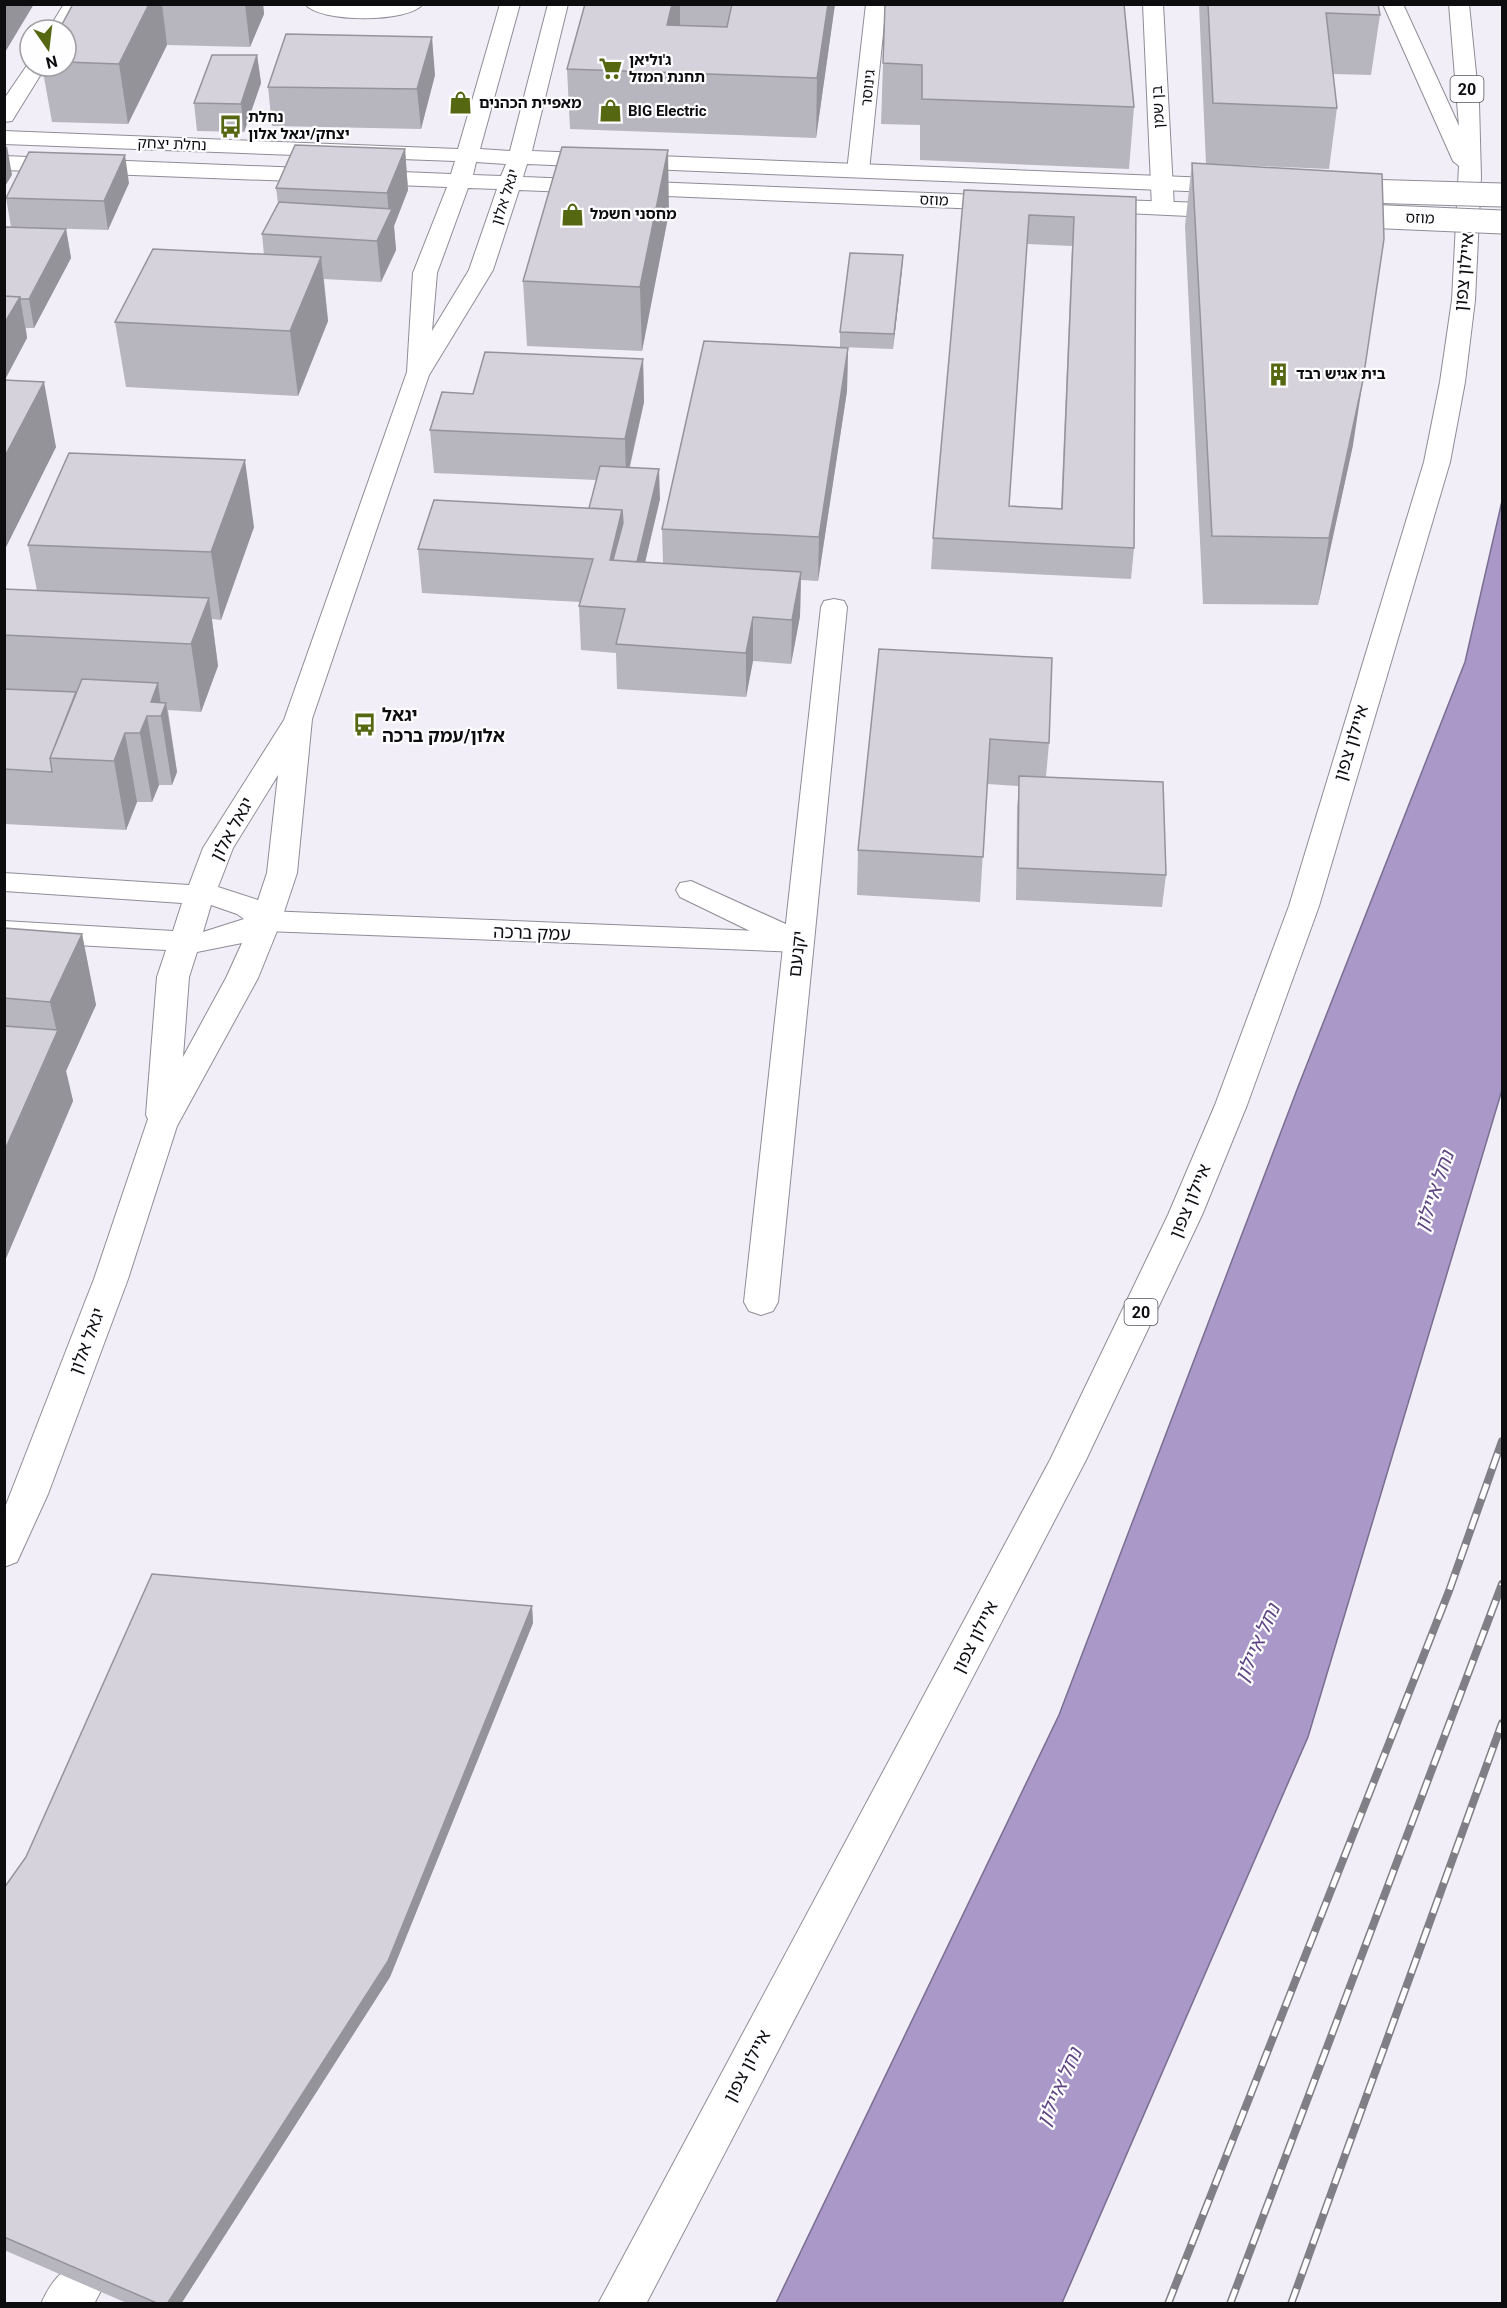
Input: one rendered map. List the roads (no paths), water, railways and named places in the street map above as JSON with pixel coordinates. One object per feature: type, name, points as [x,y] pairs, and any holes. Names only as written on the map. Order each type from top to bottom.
[{"type":"main road","points":[[65,18],[74,4]]},
{"type":"main road","points":[[315,4],[327,9],[394,12],[413,4]]},
{"type":"main road","name":"יגאל אלון","points":[[417,375],[425,273],[460,181],[510,4]]},
{"type":"main road","name":"יגאל אלון","points":[[161,1126],[173,977],[201,894],[218,848],[298,718],[417,375],[482,270],[518,158],[558,4]]},
{"type":"main road","name":"גינוסר","points":[[858,171],[861,163],[876,4]]},
{"type":"main road","name":"בן שמן","points":[[1153,4],[1163,208]]},
{"type":"main road","points":[[1393,4],[1470,173]]},
{"type":"main road","name":"איילון צפון","points":[[621,2304],[1068,1460],[1141,1311],[1231,1105],[1304,906],[1437,462],[1455,369],[1468,246],[1470,173],[1470,134],[1460,4]]},
{"type":"main road","points":[[4,116],[28,78]]},
{"type":"main road","name":"נחלת יצחק","points":[[4,137],[518,158]]},
{"type":"main road","name":"מוזס","points":[[518,158],[1256,187]]},
{"type":"main road","name":"נחלת יצחק","points":[[4,163],[509,183]]},
{"type":"main road","name":"מוזס","points":[[509,183],[1033,204]]},
{"type":"main road","name":"מוזס","points":[[1339,190],[1503,195]]},
{"type":"main road","points":[[1069,205],[1258,212]]},
{"type":"main road","name":"מוזס","points":[[1341,216],[1503,222]]},
{"type":"main road","name":"יקנעם","points":[[760,1302],[834,607]]},
{"type":"main road","name":"יגאל אלון","points":[[4,1552],[30,1494],[111,1279],[161,1126],[242,978],[266,921],[282,873],[298,718]]},
{"type":"main road","points":[[4,882],[201,894],[238,902],[254,910],[266,921]]},
{"type":"main road","points":[[691,890],[799,942]]},
{"type":"main road","name":"עמק ברכה","points":[[4,931],[185,942],[220,939],[266,921],[799,942]]},
{"type":"water","name":"נחל איילון","points":[[1502,501],[1502,1090],[1308,1737],[1062,2303],[776,2303],[1059,1715],[1298,1087],[1465,662]]},
{"type":"railway","points":[[1168,2304],[1449,1591],[1502,1441]]},
{"type":"railway","points":[[1230,2304],[1502,1584]]},
{"type":"railway","points":[[1291,2304],[1502,1723]]},
{"type":"place","name":"ג'וליאן תחנת המזל","points":[[611,69]]},
{"type":"place","name":"מאפיית הכהנים","points":[[461,103]]},
{"type":"place","name":"BIG Electric","points":[[610,111]]},
{"type":"place","name":"נחלת יצחק/יגאל אלון","points":[[230,126]]},
{"type":"place","name":"מחסני חשמל","points":[[572,214]]},
{"type":"place","name":"בית אגיש רבד","points":[[1278,374]]},
{"type":"place","name":"יגאל אלון/עמק ברכה","points":[[364,725]]}]
